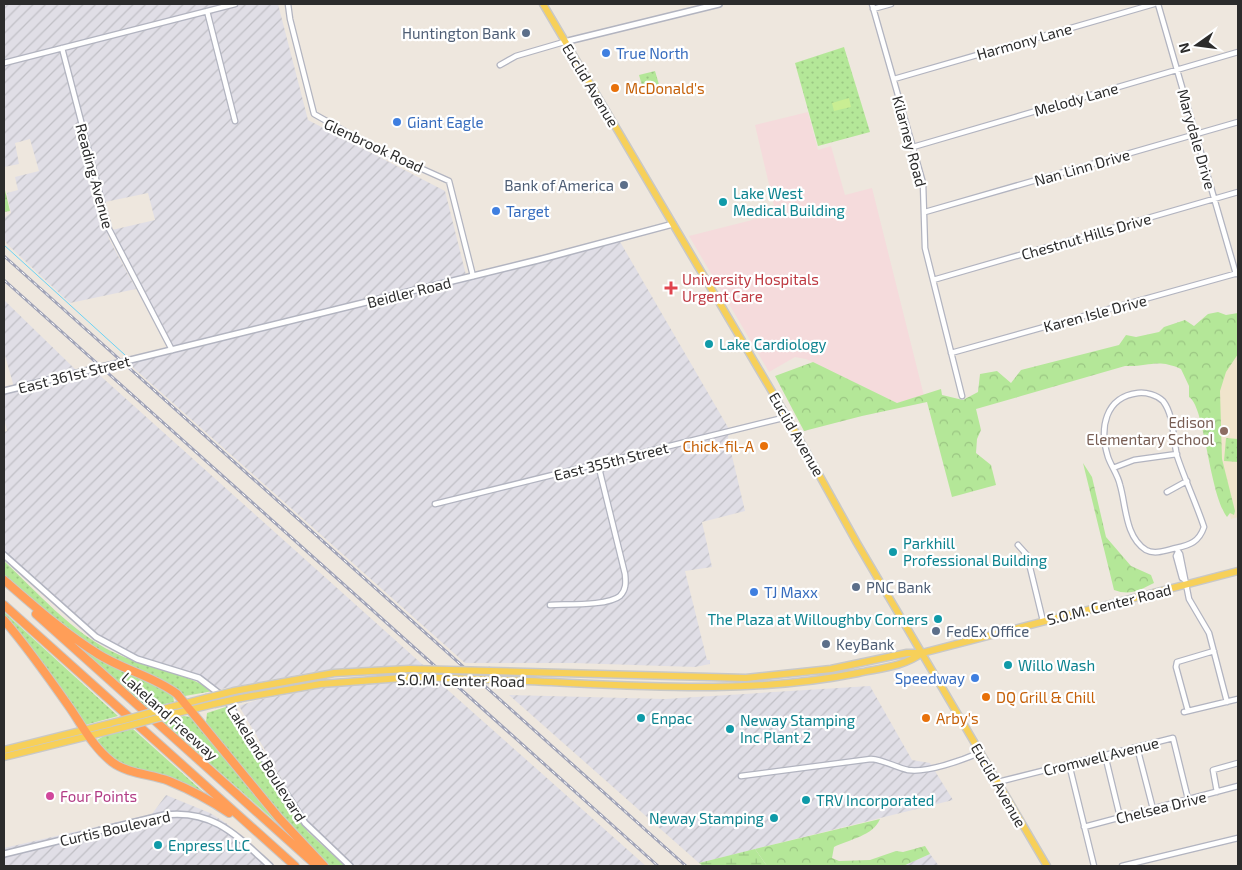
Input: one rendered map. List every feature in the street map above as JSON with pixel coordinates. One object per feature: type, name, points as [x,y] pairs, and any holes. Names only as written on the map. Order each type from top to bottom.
[{"type":"highway","points":[[4,580],[46,616],[92,651],[166,686],[191,710],[279,818],[324,866]]},
{"type":"highway","name":"Lakeland Freeway","points":[[4,586],[317,866]]},
{"type":"highway","name":"Lakeland Freeway","points":[[4,605],[295,866]]},
{"type":"highway","points":[[4,620],[23,642],[86,734],[117,765],[167,781],[204,796],[252,828]]},
{"type":"main road","name":"Euclid Avenue","points":[[543,4],[787,417],[857,543],[1047,866]]},
{"type":"main road","name":"S.O.M. Center Road","points":[[4,757],[86,734],[106,725],[170,707],[234,691],[334,673],[409,669],[746,678],[831,669],[906,653],[922,653],[1185,582],[1238,571]]},
{"type":"main road","name":"S.O.M. Center Road","points":[[4,750],[113,730],[241,698],[321,684],[415,677],[672,688],[749,687],[832,678],[909,663],[922,653]]},
{"type":"street","points":[[4,63],[236,4]]},
{"type":"street","name":"Glenbrook Road","points":[[288,4],[290,19],[314,114],[371,146],[449,181],[473,276]]},
{"type":"street","points":[[500,65],[516,56],[564,42],[719,4]]},
{"type":"street","points":[[873,6],[891,4]]},
{"type":"street","name":"Harmony Lane","points":[[894,79],[1154,4]]},
{"type":"street","name":"Marydale Drive","points":[[1158,4],[1237,274]]},
{"type":"street","name":"Kilarney Road","points":[[873,6],[923,183],[924,238],[962,396]]},
{"type":"street","points":[[207,11],[235,121]]},
{"type":"street","name":"Reading Avenue","points":[[62,48],[108,229],[172,350]]},
{"type":"street","name":"Melody Lane","points":[[913,147],[1238,52]]},
{"type":"street","name":"Nan Linn Drive","points":[[925,212],[1238,122]]},
{"type":"street","name":"Chestnut Hills Drive","points":[[933,280],[1238,192]]},
{"type":"street","name":"Beidler Road","points":[[144,357],[473,276],[673,224]]},
{"type":"street","name":"Karen Isle Drive","points":[[951,353],[1237,274]]},
{"type":"street","name":"East 361st Street","points":[[4,391],[144,357]]},
{"type":"street","points":[[1143,392],[1162,399],[1168,410],[1177,454],[1204,527],[1201,536],[1195,542],[1177,550],[1153,553],[1141,545],[1128,521],[1120,484],[1105,442],[1105,421],[1112,403],[1131,394],[1143,392]]},
{"type":"street","name":"East 355th Street","points":[[435,504],[787,417]]},
{"type":"street","points":[[1113,468],[1134,460],[1177,454]]},
{"type":"street","points":[[550,605],[609,601],[621,595],[624,590],[625,574],[598,464]]},
{"type":"street","points":[[1167,492],[1187,481]]},
{"type":"street","points":[[1018,545],[1027,555],[1043,621]]},
{"type":"street","points":[[1177,550],[1176,556],[1182,578],[1185,582],[1189,599],[1205,623],[1227,702]]},
{"type":"street","name":"Lakeland Boulevard","points":[[4,555],[96,637],[136,659],[199,678],[225,698],[305,823],[350,866]]},
{"type":"street","points":[[1214,651],[1177,662],[1176,667],[1186,712],[1238,699]]},
{"type":"street","name":"Cromwell Avenue","points":[[998,782],[1173,738],[1188,799]]},
{"type":"street","points":[[1137,747],[1153,809]]},
{"type":"street","points":[[741,776],[870,759],[881,760],[909,770],[921,770],[981,752]]},
{"type":"street","points":[[1105,755],[1120,817]]},
{"type":"street","points":[[1217,792],[1213,770],[1238,763]]},
{"type":"street","points":[[1069,764],[1094,866]]},
{"type":"street","name":"Chelsea Drive","points":[[1084,827],[1238,786]]},
{"type":"street","name":"Curtis Boulevard","points":[[4,854],[164,814],[183,812],[215,821],[270,866]]},
{"type":"street","points":[[1122,866],[1238,838]]},
{"type":"shaded area","points":[[4,4],[278,4],[308,120],[445,191],[466,275],[173,347],[112,230],[155,220],[148,193],[105,202],[71,74],[66,76],[109,239],[136,289],[70,303],[7,244],[4,238],[4,218],[11,213],[7,193],[18,190],[15,177],[39,171],[30,139],[15,143],[19,164],[4,167]]},
{"type":"shaded area","points":[[808,112],[818,150],[831,146],[845,195],[872,188],[924,396],[897,403],[806,359],[795,357],[769,372],[689,236],[776,214],[755,125]]},
{"type":"shaded area","points":[[619,240],[729,429],[728,439],[745,511],[702,522],[712,567],[685,571],[707,660],[710,660],[710,664],[695,667],[573,663],[465,663],[128,363],[400,297]]},
{"type":"shaded area","points":[[4,300],[77,371],[14,387],[4,352]]},
{"type":"shaded area","name":"Edison Elementary School","points":[[1238,323],[1238,517],[1231,519],[1186,336]]},
{"type":"shaded area","points":[[95,371],[423,665],[366,667],[313,672],[221,689],[185,670],[137,656],[103,638],[4,552],[4,432],[7,431],[4,418],[4,394]]},
{"type":"shaded area","points":[[384,682],[440,683],[646,866],[354,866],[306,820],[239,706],[257,700],[329,687]]},
{"type":"shaded area","points":[[870,686],[912,760],[930,763],[953,800],[699,863],[509,695],[665,699]]},
{"type":"shaded area","points":[[166,795],[210,813],[226,823],[274,866],[4,866],[4,848],[152,814]]},
{"type":"shaded area","points":[[930,854],[939,866],[903,866]]},
{"type":"green space","points":[[844,47],[870,132],[818,146],[795,63]]},
{"type":"green space","points":[[655,71],[660,88],[655,89],[654,86],[643,89],[639,75]]},
{"type":"green space","points":[[849,98],[851,107],[834,111],[832,103]]},
{"type":"green space","points":[[4,186],[10,211],[4,212]]},
{"type":"green space","points":[[1218,312],[1226,315],[1238,313],[1238,354],[1226,372],[1220,391],[1222,459],[1235,511],[1234,515],[1230,513],[1227,517],[1221,505],[1211,471],[1199,416],[1189,397],[1189,386],[1181,369],[1173,366],[1159,363],[1125,366],[976,409],[981,430],[977,439],[976,453],[991,465],[996,485],[952,497],[927,402],[804,431],[775,376],[813,362],[897,403],[941,389],[942,395],[963,400],[978,392],[980,374],[997,371],[1011,383],[1021,370],[1119,345],[1126,335],[1136,337],[1159,332],[1164,327],[1185,320],[1194,326],[1208,314]]},
{"type":"green space","points":[[1226,438],[1238,439],[1238,462],[1224,461]]},
{"type":"green space","points":[[1083,463],[1092,477],[1106,537],[1131,566],[1151,575],[1154,583],[1130,592],[1114,590]]},
{"type":"green space","points":[[4,561],[69,623],[98,644],[138,662],[177,674],[213,691],[185,696],[101,654],[63,625],[4,575]]},
{"type":"green space","points":[[4,612],[118,716],[85,725],[54,679],[4,616]]},
{"type":"green space","points":[[82,647],[173,695],[174,702],[147,708],[80,649]]},
{"type":"green space","points":[[229,706],[308,832],[345,866],[328,866],[325,864],[209,727],[206,722],[207,713]]},
{"type":"green space","points":[[184,716],[191,717],[277,823],[162,721]]},
{"type":"green space","points":[[133,729],[210,798],[116,763],[97,740],[104,736]]},
{"type":"green space","points":[[880,819],[877,825],[867,833],[834,847],[832,858],[839,861],[870,860],[896,851],[903,852],[925,846],[930,854],[903,866],[767,866],[755,849]]},
{"type":"green space","points":[[755,849],[767,866],[703,866],[699,863]]},
{"type":"waterway","points":[[4,245],[125,355]]},
{"type":"railway","points":[[4,256],[686,866]]},
{"type":"railway","points":[[4,280],[658,866]]},
{"type":"place","name":"Huntington Bank","points":[[526,33]]},
{"type":"place","name":"True North","points":[[606,53]]},
{"type":"place","name":"McDonald's","points":[[615,88]]},
{"type":"place","name":"Giant Eagle","points":[[397,122]]},
{"type":"place","name":"Bank of America","points":[[624,185]]},
{"type":"place","name":"Lake West Medical Building","points":[[723,202]]},
{"type":"place","name":"Target","points":[[496,211]]},
{"type":"place","name":"University Hospitals Urgent Care","points":[[671,288]]},
{"type":"place","name":"Lake Cardiology","points":[[709,344]]},
{"type":"place","name":"Edison Elementary School","points":[[1224,431]]},
{"type":"place","name":"Chick-fil-A","points":[[764,446]]},
{"type":"place","name":"Parkhill Professional Building","points":[[893,552]]},
{"type":"place","name":"PNC Bank","points":[[856,587]]},
{"type":"place","name":"TJ Maxx","points":[[754,592]]},
{"type":"place","name":"The Plaza at Willoughby Corners","points":[[938,619]]},
{"type":"place","name":"FedEx Office","points":[[936,631]]},
{"type":"place","name":"KeyBank","points":[[826,644]]},
{"type":"place","name":"Willo Wash","points":[[1008,665]]},
{"type":"place","name":"Speedway","points":[[975,678]]},
{"type":"place","name":"DQ Grill & Chill","points":[[986,697]]},
{"type":"place","name":"Enpac","points":[[641,718]]},
{"type":"place","name":"Arby's","points":[[926,718]]},
{"type":"place","name":"Neway Stamping Inc Plant 2","points":[[730,729]]},
{"type":"place","name":"Four Points","points":[[50,796]]},
{"type":"place","name":"TRV Incorporated","points":[[806,800]]},
{"type":"place","name":"Neway Stamping","points":[[774,818]]},
{"type":"place","name":"Enpress LLC","points":[[158,845]]}]
